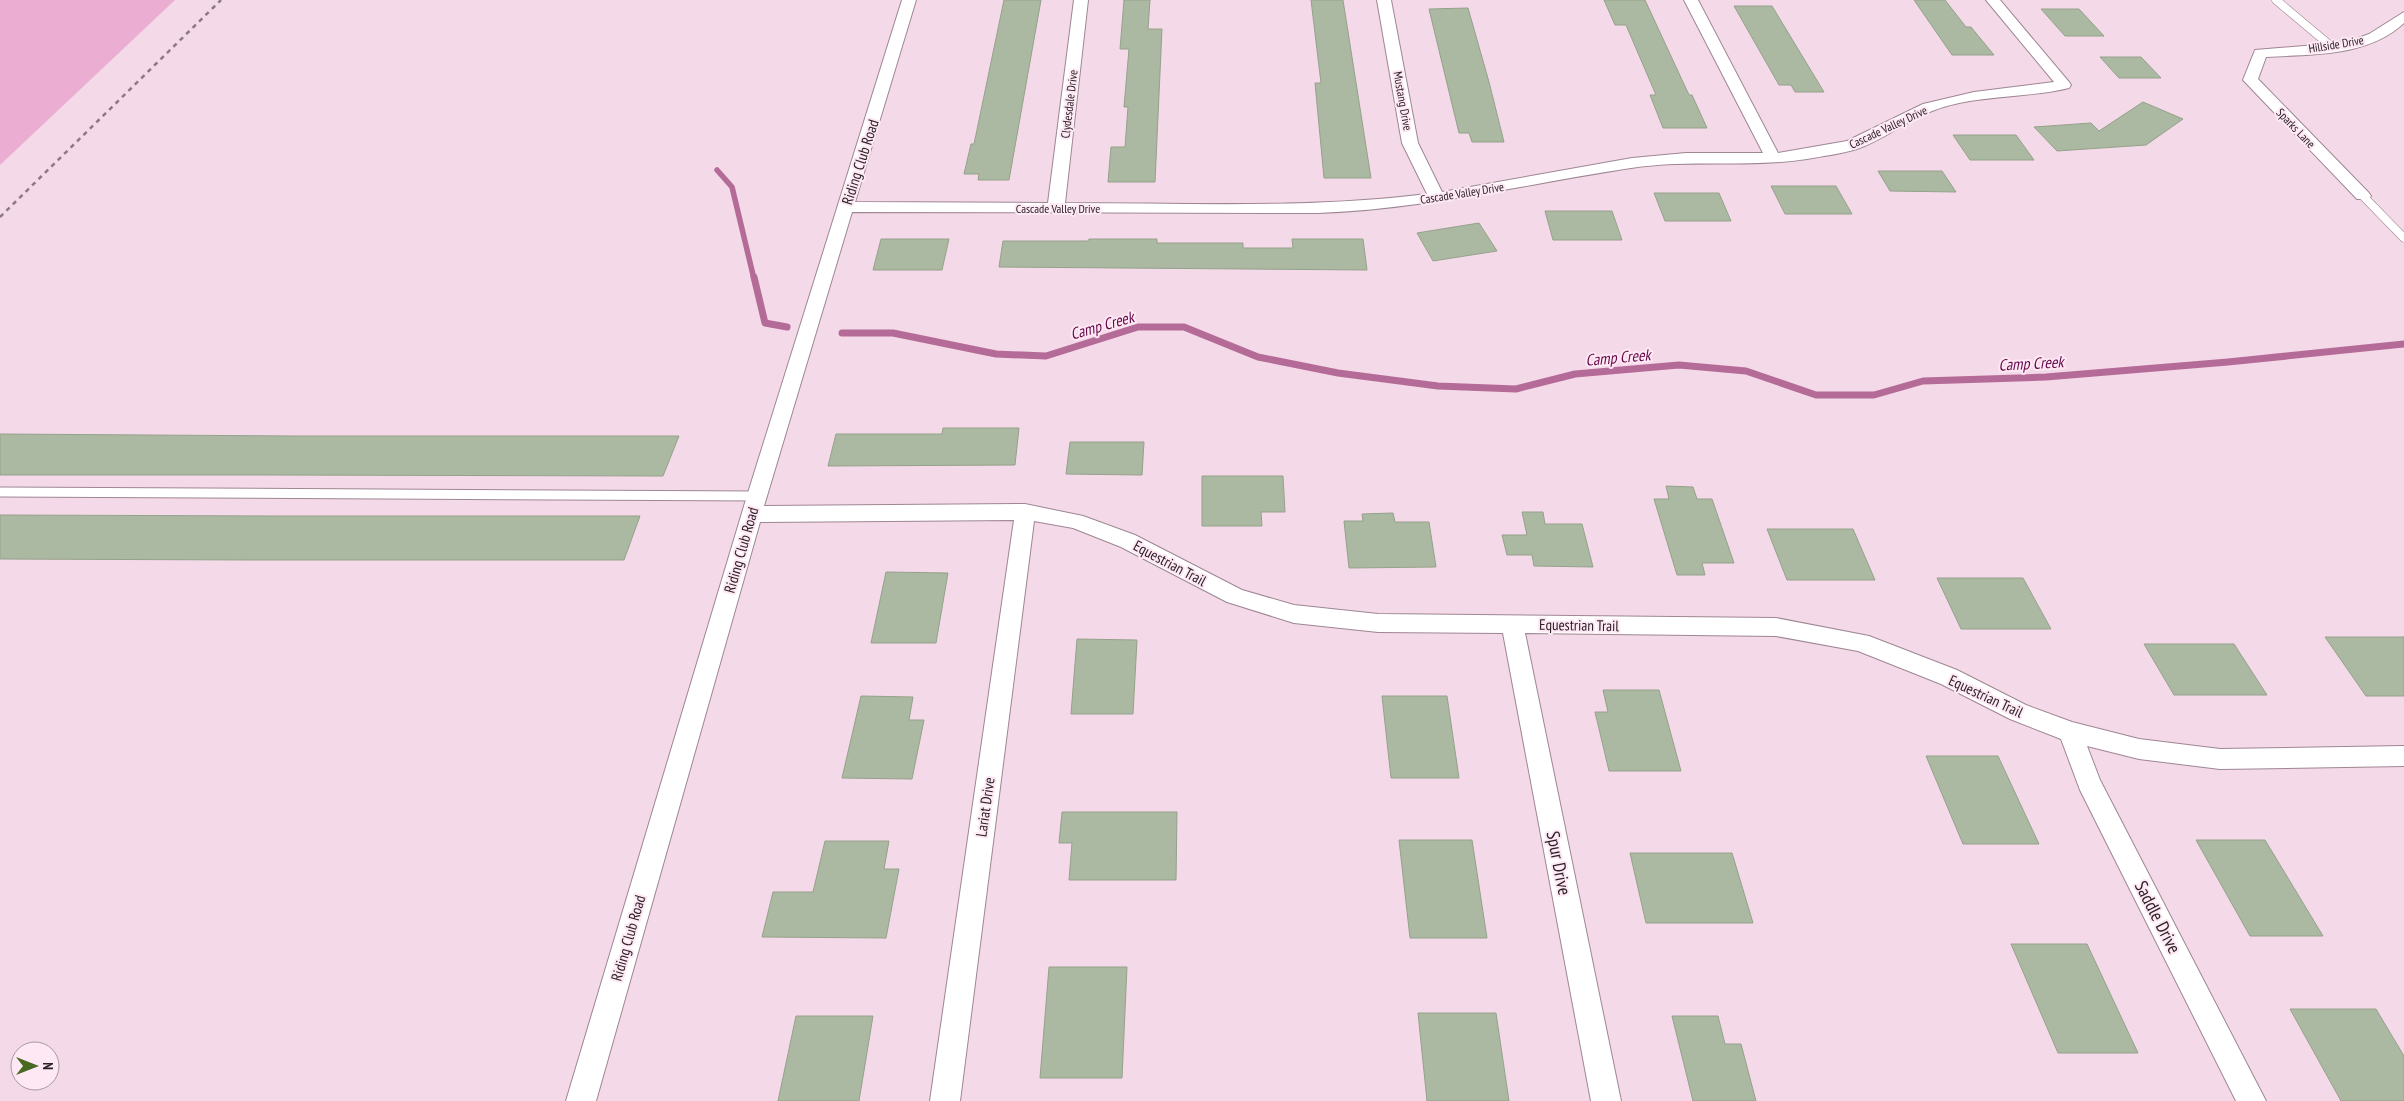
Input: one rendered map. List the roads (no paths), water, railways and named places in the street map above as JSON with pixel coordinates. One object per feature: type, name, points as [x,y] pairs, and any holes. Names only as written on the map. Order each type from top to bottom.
[{"type":"street","name":"Riding Club Road","points":[[581,1101],[754,505],[908,0]]},
{"type":"street","name":"Clydesdale Drive","points":[[1056,208],[1081,0]]},
{"type":"street","name":"Mustang Drive","points":[[1384,0],[1410,143],[1437,198]]},
{"type":"street","points":[[1691,0],[1773,158]]},
{"type":"street","name":"Cascade Valley Drive","points":[[845,208],[1318,208],[1373,206],[1437,198],[1632,163],[1686,158],[1773,158],[1852,145],[1928,107],[1974,96],[2064,85],[1993,0]]},
{"type":"street","name":"Hillside Drive","points":[[2260,53],[2332,47],[2377,36],[2397,24],[2404,16]]},
{"type":"street","name":"Sparks Lane","points":[[2260,53],[2250,80],[2363,196]]},
{"type":"street","name":"Equestrian Trail","points":[[754,505],[1025,512],[1076,522],[1128,541],[1235,596],[1294,614],[1378,623],[1776,627],[1861,642],[1948,677],[2018,712],[2070,732],[2139,750],[2220,759],[2404,756]]},
{"type":"street","name":"Lariat Drive","points":[[945,1101],[1025,512]]},
{"type":"street","name":"Spur Drive","points":[[1512,624],[1606,1101]]},
{"type":"street","name":"Saddle Drive","points":[[2070,732],[2089,782],[2251,1101]]},
{"type":"lane","points":[[2276,0],[2332,47]]},
{"type":"lane","points":[[2363,196],[2404,238]]},
{"type":"lane","points":[[0,492],[754,505]]},
{"type":"waterway","name":"Camp Creek","points":[[717,170],[732,187],[754,279]]},
{"type":"waterway","name":"Camp Creek","points":[[754,277],[765,323],[787,327]]},
{"type":"waterway","name":"Camp Creek","points":[[842,333],[893,333],[996,354],[1046,356],[1138,327],[1184,327],[1258,357],[1338,373],[1438,386],[1516,389],[1575,374],[1679,365],[1746,371],[1816,395],[1874,395],[1923,381],[2046,377],[2228,362],[2404,344]]},
{"type":"railway","points":[[0,217],[221,0]]}]
